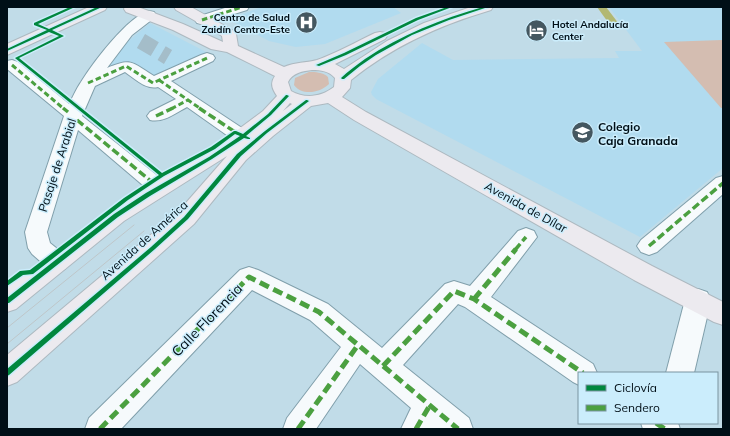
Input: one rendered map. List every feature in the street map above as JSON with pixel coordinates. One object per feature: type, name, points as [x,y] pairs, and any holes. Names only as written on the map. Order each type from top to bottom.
[{"type":"main road","points":[[11,51],[100,7]]},
{"type":"main road","points":[[106,7],[114,9],[140,10],[178,27],[218,50],[250,58],[285,74]]},
{"type":"main road","points":[[181,7],[229,34],[218,50]]},
{"type":"main road","points":[[318,65],[345,54],[417,19],[450,7]]},
{"type":"main road","points":[[343,78],[335,69],[318,65],[300,66],[285,74],[281,78],[280,86],[281,90],[297,98],[318,100],[330,97],[342,88],[343,78],[357,66],[392,44],[442,22],[486,7]]},
{"type":"main road","name":"Avenida de Dílar","points":[[330,97],[360,116],[642,272],[723,314]]},
{"type":"main road","points":[[7,301],[125,208],[169,181],[218,154],[244,136],[279,105],[297,98]]},
{"type":"main road","name":"Avenida de América","points":[[7,373],[186,218],[240,155],[266,132],[297,98]]},
{"type":"street","points":[[202,20],[242,7]]},
{"type":"street","name":"Pasaje de Arabial","points":[[57,262],[40,248],[36,232],[66,136],[77,106],[88,83],[134,37],[140,10]]},
{"type":"street","points":[[175,58],[190,58],[218,50]]},
{"type":"street","points":[[88,83],[126,66],[153,83],[218,50]]},
{"type":"street","points":[[11,51],[72,116],[152,182]]},
{"type":"street","points":[[159,80],[235,132]]},
{"type":"street","points":[[156,116],[188,100]]},
{"type":"street","points":[[650,246],[723,183]]},
{"type":"street","points":[[474,299],[526,237]]},
{"type":"street","name":"Calle Florencia","points":[[100,429],[249,277],[319,312],[383,366],[423,417],[458,429]]},
{"type":"street","points":[[383,366],[454,291],[474,299],[581,372]]},
{"type":"street","points":[[680,372],[698,300]]},
{"type":"street","points":[[298,429],[358,345]]},
{"type":"shaded area","name":"Centro de Salud Zaidín Centro-Este","points":[[262,7],[393,7],[401,13],[325,44],[296,47],[269,41],[228,19]]},
{"type":"shaded area","points":[[597,7],[606,7],[619,24],[610,25]]},
{"type":"shaded area","name":"Colegio Caja Granada","points":[[609,7],[723,7],[723,168],[640,237],[376,99],[372,95],[371,92],[378,79],[422,43],[453,60],[619,58],[615,51],[642,51]]},
{"type":"shaded area","points":[[150,23],[210,54],[152,80],[127,64],[103,74],[115,52]]},
{"type":"shaded area","points":[[722,40],[723,108],[721,108],[664,42]]},
{"type":"shaded area","points":[[309,72],[326,75],[328,77],[329,84],[321,90],[311,92],[302,91],[297,88],[294,85],[295,78]]},
{"type":"tunnel","points":[[141,41],[168,57]]},
{"type":"tram line","points":[[7,328],[134,225]]},
{"type":"tram line","points":[[7,344],[144,231]]},
{"type":"marked path","points":[[202,20],[242,7]]},
{"type":"marked path","points":[[88,83],[126,66],[153,83],[207,58]]},
{"type":"marked path","points":[[12,65],[68,112]]},
{"type":"marked path","points":[[159,80],[235,132]]},
{"type":"marked path","points":[[156,116],[188,100]]},
{"type":"marked path","points":[[77,120],[152,182]]},
{"type":"marked path","points":[[649,246],[723,183]]},
{"type":"marked path","points":[[474,299],[526,237]]},
{"type":"marked path","points":[[100,429],[249,277],[319,312],[458,429]]},
{"type":"marked path","points":[[383,366],[454,291],[474,299],[582,372]]},
{"type":"marked path","points":[[298,429],[358,345]]},
{"type":"marked path","points":[[416,429],[430,405]]},
{"type":"marked path","points":[[658,424],[665,429]]},
{"type":"cycle path","points":[[73,7],[35,24],[62,36],[17,58],[162,175]]},
{"type":"cycle path","points":[[7,50],[100,7]]},
{"type":"cycle path","points":[[318,65],[345,54],[417,19],[450,7]]},
{"type":"cycle path","points":[[343,78],[375,54],[429,26],[486,7]]},
{"type":"cycle path","points":[[7,301],[116,215],[148,194],[231,145],[250,131],[287,96]]},
{"type":"cycle path","points":[[7,373],[186,218],[239,155],[266,132],[307,101]]},
{"type":"cycle path","points":[[7,284],[22,273],[31,272],[126,199],[162,175],[213,148],[235,132],[248,138]]},
{"type":"place","name":"Centro de Salud Zaidín Centro-Este","points":[[306,23]]},
{"type":"place","name":"Hotel Andalucía Center","points":[[537,30]]},
{"type":"place","name":"Colegio Caja Granada","points":[[583,133]]}]
